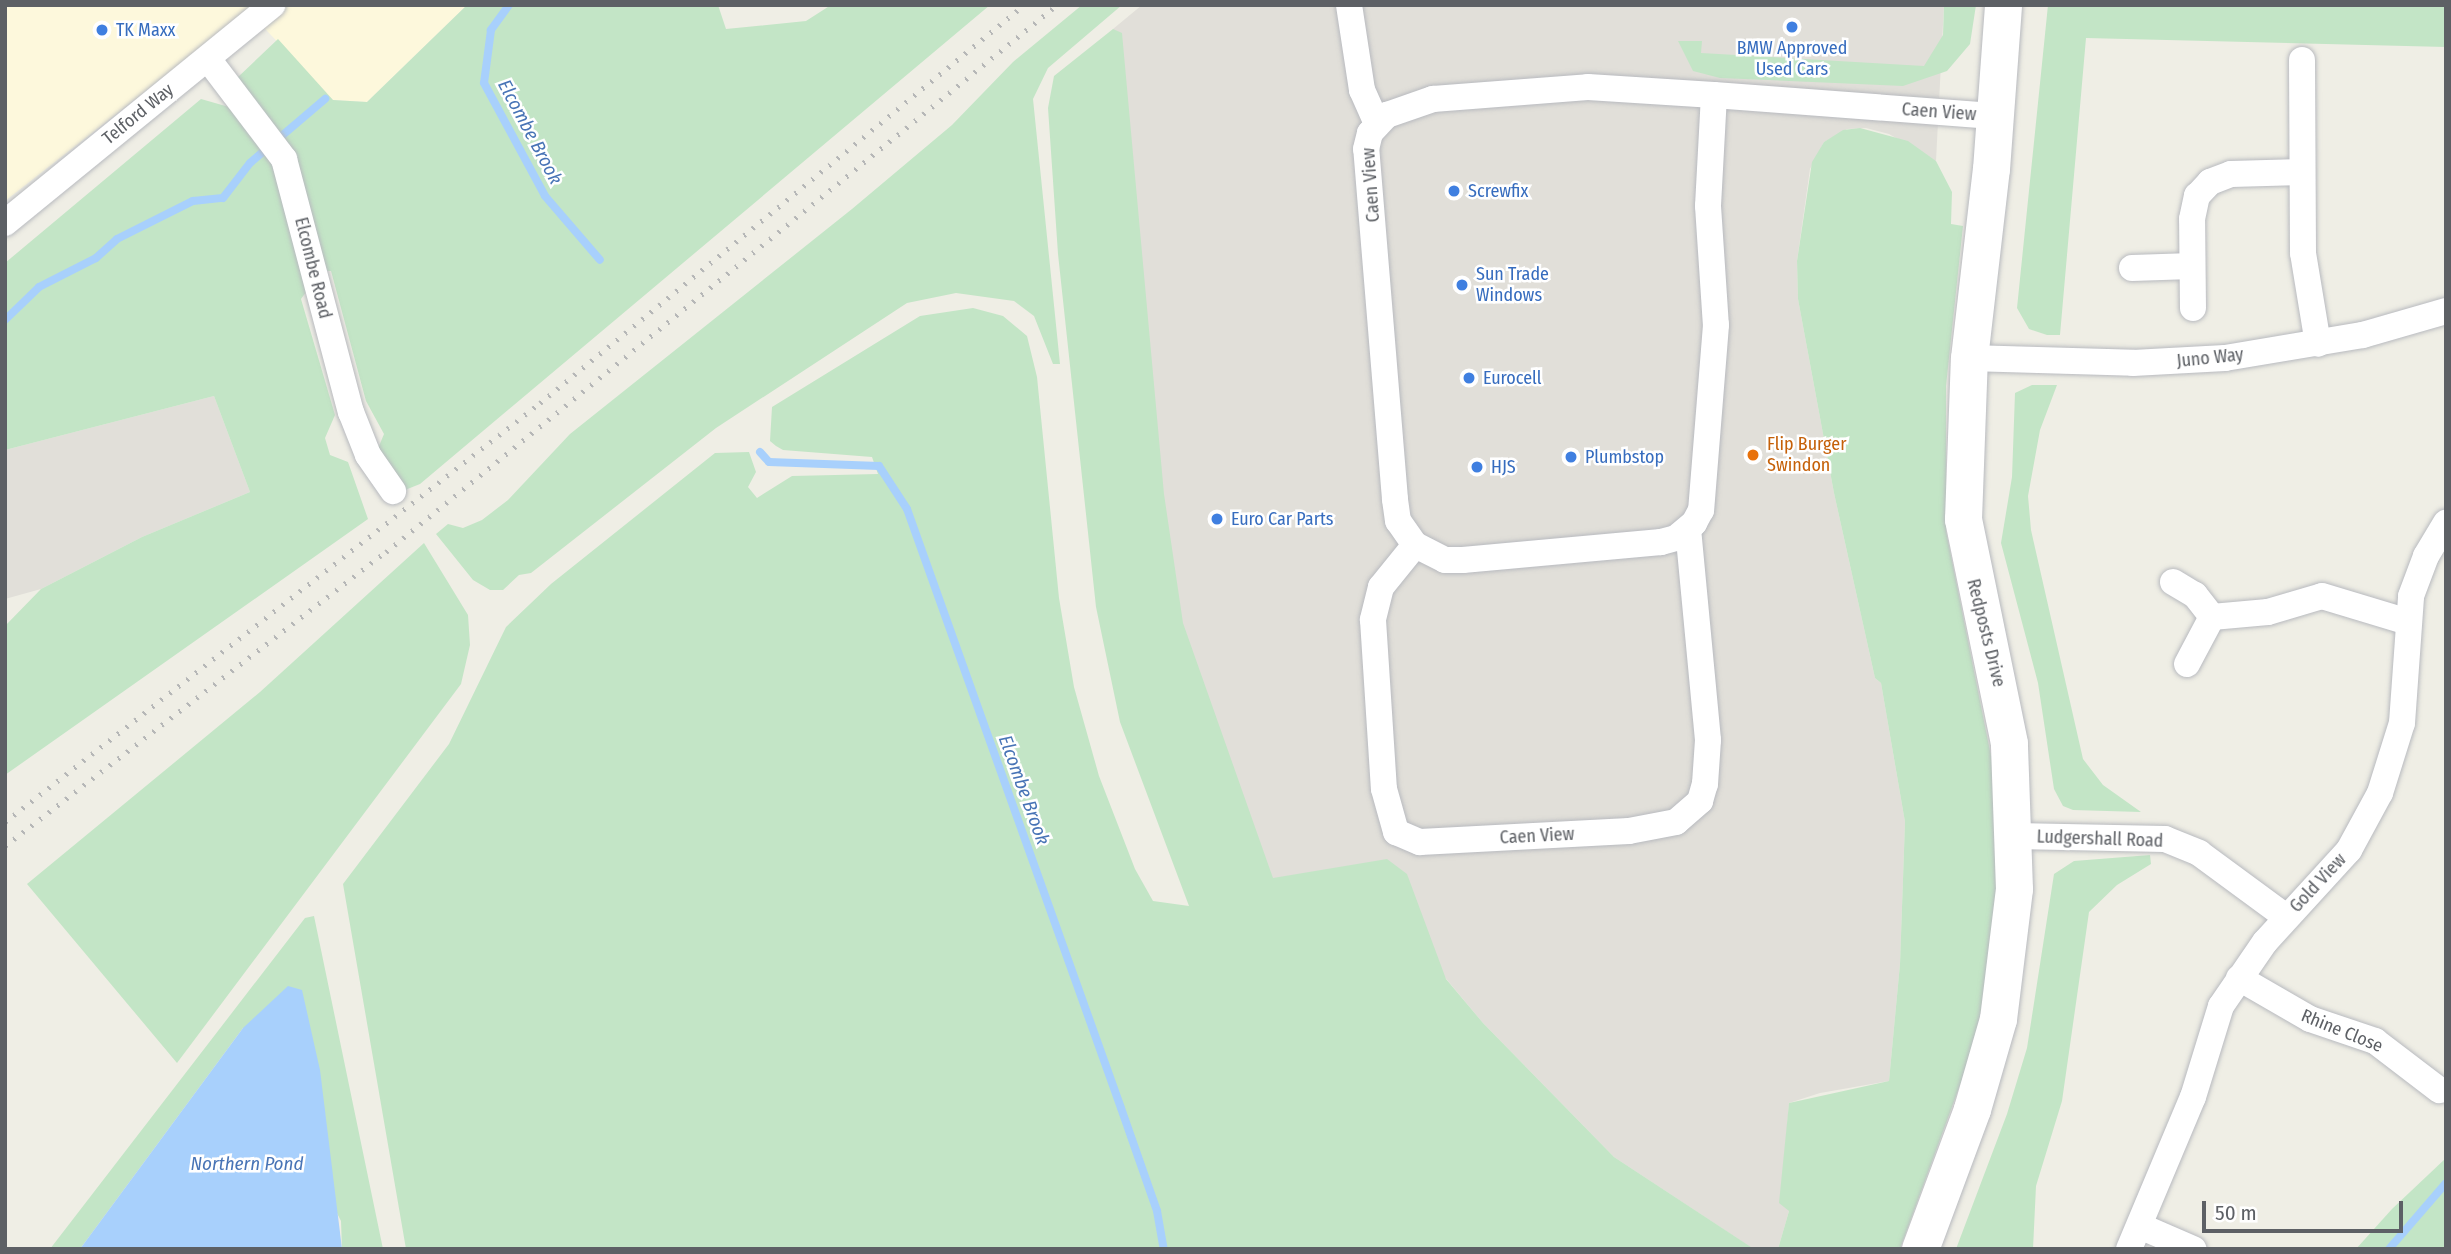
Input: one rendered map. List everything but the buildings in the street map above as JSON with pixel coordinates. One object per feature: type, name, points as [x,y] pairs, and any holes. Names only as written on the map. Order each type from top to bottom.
[{"type":"main road","name":"Redposts Drive","points":[[1920,1249],[1972,1109],[1998,1019],[2010,942],[2015,836],[2004,710],[1964,537],[1969,358],[1996,116],[2003,5]]},
{"type":"street","name":"Telford Way","points":[[5,223],[272,5]]},
{"type":"street","points":[[1349,5],[1362,90],[1377,123]]},
{"type":"street","name":"Elcombe Road","points":[[208,59],[274,143],[292,180],[351,412],[368,454],[393,491]]},
{"type":"street","points":[[2302,60],[2305,276],[2318,344]]},
{"type":"street","name":"Caen View","points":[[1714,95],[1708,206],[1716,325],[1714,365],[1701,510],[1688,530],[1707,740],[1705,784],[1700,801],[1676,822],[1629,831],[1420,842],[1396,832],[1384,789],[1373,620],[1381,587],[1415,545],[1398,521],[1387,424],[1366,149],[1377,123],[1405,106],[1433,100],[1533,90],[1588,88],[1714,95],[1996,116]]},
{"type":"street","points":[[2193,308],[2194,205],[2206,185],[2231,174],[2302,172]]},
{"type":"street","points":[[2132,268],[2192,266]]},
{"type":"street","name":"Juno Way","points":[[1969,358],[2157,363],[2318,344],[2446,311]]},
{"type":"street","name":"Gold View","points":[[2193,1249],[2135,1238],[2195,1090],[2217,1016],[2239,978],[2286,918],[2342,859],[2380,793],[2402,723],[2408,622],[2417,577],[2446,523]]},
{"type":"street","points":[[1415,545],[1445,560],[1463,560],[1661,542],[1688,530]]},
{"type":"street","points":[[2173,582],[2195,595],[2212,617]]},
{"type":"street","points":[[2212,617],[2268,612],[2322,596],[2408,622]]},
{"type":"street","points":[[2187,664],[2212,617]]},
{"type":"street","name":"Ludgershall Road","points":[[2015,836],[2165,839],[2216,864],[2286,918]]},
{"type":"street","name":"Rhine Close","points":[[2239,978],[2310,1019],[2375,1041],[2439,1090]]},
{"type":"shaded area","points":[[5,5],[467,5],[367,102],[333,100],[248,11],[5,201]]},
{"type":"shaded area","points":[[1142,5],[1944,5],[1936,161],[1889,134],[1866,128],[1847,129],[1824,142],[1810,169],[1797,261],[1798,299],[1834,493],[1875,678],[1881,683],[1905,822],[1900,964],[1889,1081],[1820,1093],[1789,1103],[1785,1153],[1789,1211],[1778,1249],[1752,1248],[1614,1157],[1483,1023],[1378,897],[1281,935],[1181,733],[1105,57],[1113,29]]},
{"type":"shaded area","points":[[214,396],[250,492],[142,537],[41,589],[5,599],[5,450]]},
{"type":"green space","points":[[467,5],[718,5],[726,29],[806,21],[831,5],[990,5],[420,484],[405,490],[377,451],[384,434],[366,401],[331,271],[321,271],[301,299],[335,415],[325,438],[330,455],[348,462],[368,519],[5,775],[5,626],[41,589],[142,537],[250,492],[214,396],[5,450],[5,263],[201,99],[229,107],[237,78],[278,39],[333,100],[367,102]]},
{"type":"green space","points":[[1082,5],[1122,5],[1048,68],[1033,99],[1060,364],[1053,364],[1034,316],[1014,301],[956,293],[907,303],[716,428],[531,573],[519,575],[503,590],[490,590],[473,580],[436,534],[448,524],[463,528],[482,520],[508,500],[570,434],[852,209],[952,125],[1013,62]]},
{"type":"green space","points":[[1944,5],[1976,5],[1970,44],[1947,71],[1903,86],[1720,78],[1693,71],[1678,41],[1702,41],[1701,53],[1924,66],[1943,35]]},
{"type":"green space","points":[[2048,5],[2446,5],[2446,47],[2086,38],[2060,335],[2047,335],[2029,329],[2017,308]]},
{"type":"green space","points":[[1113,29],[1122,33],[1164,494],[1183,623],[1273,878],[1387,859],[1407,874],[1446,979],[1483,1023],[1614,1157],[1754,1249],[406,1249],[343,884],[449,744],[506,627],[551,584],[715,453],[749,452],[756,472],[748,487],[757,498],[792,476],[878,474],[872,457],[783,450],[776,446],[770,441],[772,407],[920,316],[973,308],[1003,316],[1027,336],[1037,377],[1059,598],[1074,687],[1099,776],[1135,869],[1153,901],[1189,906],[1120,722],[1096,607],[1058,254],[1048,108],[1054,76]]},
{"type":"green space","points":[[1860,128],[1908,141],[1936,161],[1952,192],[1951,224],[1963,226],[1946,386],[1946,531],[1992,761],[1997,891],[1993,941],[1975,1044],[1900,1249],[1778,1249],[1789,1211],[1779,1203],[1789,1103],[1889,1081],[1900,964],[1905,822],[1881,683],[1875,678],[1834,493],[1798,299],[1797,261],[1812,162],[1824,142],[1843,130]]},
{"type":"green space","points":[[2032,385],[2057,385],[2040,430],[2028,496],[2031,530],[2083,759],[2103,785],[2141,812],[2073,810],[2063,806],[2054,789],[2038,683],[2001,543],[2012,477],[2015,393]]},
{"type":"green space","points":[[424,543],[468,615],[470,645],[461,684],[177,1063],[27,884],[260,692]]},
{"type":"green space","points":[[2150,855],[2151,864],[2117,885],[2089,912],[2062,1101],[2036,1186],[2033,1249],[1956,1249],[2007,1114],[2027,1048],[2054,874],[2074,861]]},
{"type":"green space","points":[[314,916],[383,1249],[342,1249],[341,1221],[243,1028],[80,1249],[50,1249],[305,918]]},
{"type":"green space","points":[[2446,1158],[2446,1249],[2356,1249],[2392,1209]]},
{"type":"water","name":"Northern Pond","points":[[288,986],[302,990],[320,1070],[342,1249],[80,1249],[243,1028]]},
{"type":"waterway","name":"Elcombe Brook","points":[[509,5],[491,30],[484,83],[545,196],[600,260]]},
{"type":"waterway","points":[[5,320],[39,287],[96,258],[117,239],[193,201],[223,198],[250,163],[325,99]]},
{"type":"waterway","name":"Elcombe Brook","points":[[760,452],[769,462],[879,466],[907,509],[1157,1211],[1164,1249]]},
{"type":"waterway","points":[[2389,1249],[2446,1183]]},
{"type":"railway","points":[[5,822],[540,403],[1024,5]]},
{"type":"railway","points":[[5,846],[386,552],[1057,5]]},
{"type":"place","name":"BMW Approved Used Cars","points":[[1792,27]]},
{"type":"place","name":"TK Maxx","points":[[102,30]]},
{"type":"place","name":"Screwfix","points":[[1454,191]]},
{"type":"place","name":"Sun Trade Windows","points":[[1462,285]]},
{"type":"place","name":"Eurocell","points":[[1469,378]]},
{"type":"place","name":"Flip Burger Swindon","points":[[1753,455]]},
{"type":"place","name":"Plumbstop","points":[[1571,457]]},
{"type":"place","name":"HJS","points":[[1477,467]]},
{"type":"place","name":"Euro Car Parts","points":[[1217,519]]}]
